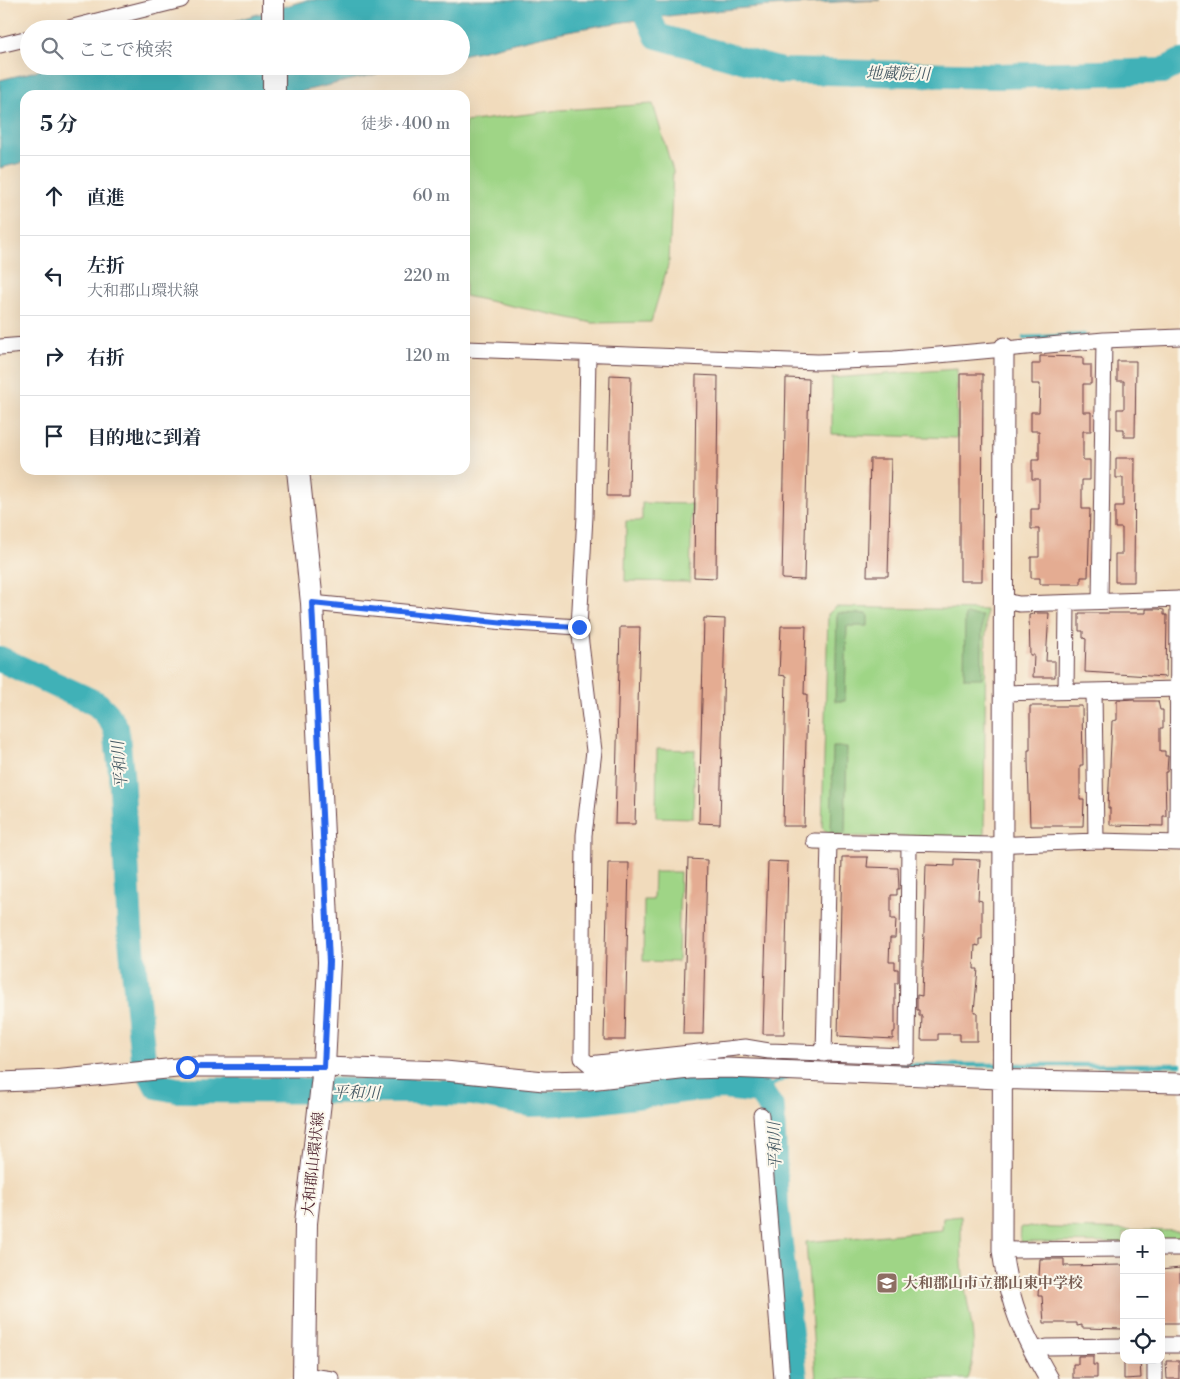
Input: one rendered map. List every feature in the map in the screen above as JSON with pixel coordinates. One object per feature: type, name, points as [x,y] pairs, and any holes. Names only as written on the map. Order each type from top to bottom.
[{"type":"main road","points":[[273,0],[273,20]]},
{"type":"main road","points":[[274,75],[274,90]]},
{"type":"main road","name":"大和郡山環状線","points":[[299,475],[312,603],[329,962],[322,1086],[306,1222],[304,1377]]},
{"type":"street","points":[[101,20],[181,0]]},
{"type":"street","points":[[0,45],[20,40]]},
{"type":"street","points":[[470,349],[818,362],[894,359],[1004,347],[1104,340],[1180,337]]},
{"type":"street","points":[[1100,601],[1104,340]]},
{"type":"street","points":[[0,347],[20,345]]},
{"type":"street","points":[[1004,347],[1002,1250],[1006,1281],[1014,1310],[1032,1350],[1049,1379]]},
{"type":"street","points":[[588,355],[585,516],[579,627],[594,751],[584,835],[582,1058],[589,1064],[745,1047],[769,1051],[907,1056],[909,844]]},
{"type":"street","points":[[824,1054],[821,842],[1004,845],[1096,841],[1178,843],[1179,599],[1019,604],[1004,601]]},
{"type":"street","points":[[312,603],[515,624],[579,627]]},
{"type":"street","points":[[1066,691],[1067,603]]},
{"type":"street","points":[[1004,693],[1179,689]]},
{"type":"street","points":[[1094,691],[1096,841]]},
{"type":"street","points":[[0,1082],[96,1076],[187,1067],[322,1086],[445,1071],[544,1081],[588,1080],[689,1069],[784,1070],[1025,1080],[1180,1083]]},
{"type":"street","points":[[761,1115],[782,1379]]},
{"type":"street","points":[[1165,1248],[1180,1248]]},
{"type":"street","points":[[1002,1250],[1120,1249]]},
{"type":"street","points":[[1165,1345],[1180,1345]]},
{"type":"street","points":[[1032,1350],[1047,1347],[1120,1346]]},
{"type":"street","points":[[1155,1364],[1155,1379]]},
{"type":"street","points":[[304,1377],[332,1379]]},
{"type":"green space","points":[[653,104],[673,171],[669,262],[651,322],[593,323],[470,297],[470,121],[560,110]]},
{"type":"green space","points":[[957,369],[957,438],[832,434],[832,378]]},
{"type":"green space","points":[[642,503],[692,504],[690,582],[625,581],[626,521],[642,521]]},
{"type":"green space","points":[[836,607],[986,610],[984,838],[831,836],[822,828],[828,614]]},
{"type":"green space","points":[[837,613],[868,614],[868,626],[847,626],[845,701],[835,701]]},
{"type":"green space","points":[[965,615],[982,616],[982,678],[964,678]]},
{"type":"green space","points":[[833,747],[847,747],[845,834],[831,834]]},
{"type":"green space","points":[[657,749],[695,750],[693,818],[656,817]]},
{"type":"green space","points":[[654,872],[680,872],[678,962],[643,961],[644,900],[653,900]]},
{"type":"green space","name":"大和郡山市立郡山東中学校","points":[[961,1216],[963,1275],[973,1341],[972,1366],[968,1379],[816,1379],[806,1242],[942,1230],[943,1218]]},
{"type":"green space","points":[[1021,1227],[1120,1229],[1120,1243],[1020,1242]]},
{"type":"green space","points":[[1165,1231],[1180,1231],[1180,1243],[1165,1243]]},
{"type":"water","points":[[307,0],[880,0],[760,7],[601,25],[470,53],[470,20],[237,20]]},
{"type":"water","points":[[20,75],[373,75],[308,90],[20,90],[20,163],[0,168],[0,80]]},
{"type":"building","points":[[1040,356],[1083,357],[1083,365],[1091,365],[1091,384],[1083,384],[1083,412],[1091,412],[1091,431],[1083,431],[1083,460],[1090,460],[1090,480],[1082,480],[1082,509],[1090,509],[1088,577],[1081,577],[1081,584],[1040,584],[1040,578],[1031,578],[1031,557],[1039,557],[1039,529],[1031,529],[1031,509],[1039,509],[1039,479],[1032,479],[1032,460],[1039,460],[1039,431],[1031,431],[1031,412],[1039,412],[1040,384],[1032,384],[1032,364],[1040,364]]},
{"type":"building","points":[[1117,361],[1136,361],[1135,437],[1124,437],[1124,429],[1117,429],[1117,409],[1124,409],[1124,381],[1117,381]]},
{"type":"building","points":[[960,374],[983,374],[982,581],[960,581]]},
{"type":"building","points":[[610,375],[631,376],[629,496],[607,496]]},
{"type":"building","points":[[696,375],[718,376],[716,578],[694,577]]},
{"type":"building","points":[[786,378],[809,379],[804,580],[782,579]]},
{"type":"building","points":[[1116,458],[1135,458],[1134,582],[1115,582],[1115,554],[1122,554],[1122,528],[1115,528],[1115,506],[1123,506],[1123,478],[1116,478]]},
{"type":"building","points":[[870,459],[891,459],[888,576],[867,576]]},
{"type":"building","points":[[1146,609],[1164,610],[1164,615],[1167,615],[1166,677],[1085,672],[1086,639],[1083,638],[1083,631],[1079,631],[1079,613],[1146,613]]},
{"type":"building","points":[[1049,613],[1046,661],[1055,661],[1055,677],[1033,677],[1034,655],[1030,655],[1029,615]]},
{"type":"building","points":[[704,618],[725,619],[720,824],[699,823]]},
{"type":"building","points":[[781,626],[806,626],[804,694],[807,694],[804,826],[783,826],[786,676],[779,675]]},
{"type":"building","points":[[620,627],[640,627],[635,824],[615,824]]},
{"type":"building","points":[[1134,699],[1134,701],[1158,701],[1160,710],[1163,710],[1163,728],[1160,728],[1160,751],[1165,751],[1165,756],[1168,756],[1167,772],[1165,772],[1166,816],[1163,816],[1163,826],[1110,825],[1110,808],[1108,808],[1112,721],[1117,720],[1117,700]]},
{"type":"building","points":[[1030,706],[1082,706],[1083,765],[1080,765],[1080,800],[1084,800],[1083,826],[1030,826],[1028,750],[1030,750]]},
{"type":"building","points":[[842,857],[868,857],[867,867],[898,868],[899,889],[897,889],[897,895],[891,895],[891,919],[896,919],[895,938],[890,938],[889,962],[895,962],[895,969],[898,969],[898,983],[895,983],[895,1032],[893,1032],[893,1039],[838,1036]]},
{"type":"building","points":[[688,859],[707,860],[703,1034],[683,1034]]},
{"type":"building","points":[[954,859],[980,860],[978,900],[982,901],[982,939],[979,939],[979,946],[975,945],[974,969],[978,969],[974,1012],[977,1012],[977,1041],[960,1041],[960,1034],[938,1034],[938,1040],[921,1040],[922,1016],[919,1016],[919,1010],[917,1010],[917,995],[922,996],[926,865],[954,866]]},
{"type":"building","points":[[768,861],[788,862],[784,1034],[763,1034]]},
{"type":"building","points":[[608,863],[629,863],[625,1040],[604,1040]]},
{"type":"building","points":[[1040,1259],[1064,1259],[1064,1266],[1120,1265],[1120,1329],[1082,1328],[1082,1325],[1077,1326],[1077,1323],[1044,1323],[1042,1296],[1038,1296]]},
{"type":"building","points":[[1180,1268],[1180,1323],[1165,1323],[1165,1270]]},
{"type":"building","points":[[1078,1356],[1093,1356],[1093,1365],[1097,1365],[1097,1378],[1073,1378],[1073,1364],[1078,1364]]},
{"type":"building","points":[[1166,1361],[1179,1361],[1179,1379],[1167,1379]]},
{"type":"building","points":[[1124,1364],[1140,1364],[1141,1378],[1124,1379]]},
{"type":"waterway","name":"地蔵院川","points":[[641,0],[657,36],[781,71],[999,76],[1163,71],[1180,62]]},
{"type":"waterway","points":[[1024,338],[1084,335]]},
{"type":"waterway","name":"平和川","points":[[0,659],[97,704],[107,714],[116,728],[121,772],[130,928],[143,1059],[157,1086],[177,1090],[473,1093],[530,1104],[587,1102],[691,1089],[724,1087],[760,1091],[772,1109],[776,1208],[795,1379]]},
{"type":"waterway","points":[[886,1065],[999,1065]]},
{"type":"waterway","points":[[1006,1065],[1180,1065]]},
{"type":"waterway","points":[[760,1091],[785,1078]]},
{"type":"place","name":"大和郡山市立郡山東中学校","points":[[887,1283]]},
{"type":"route","points":[[187,1067],[324,1067],[329,962],[312,603],[328,603],[515,624],[579,627]]}]
